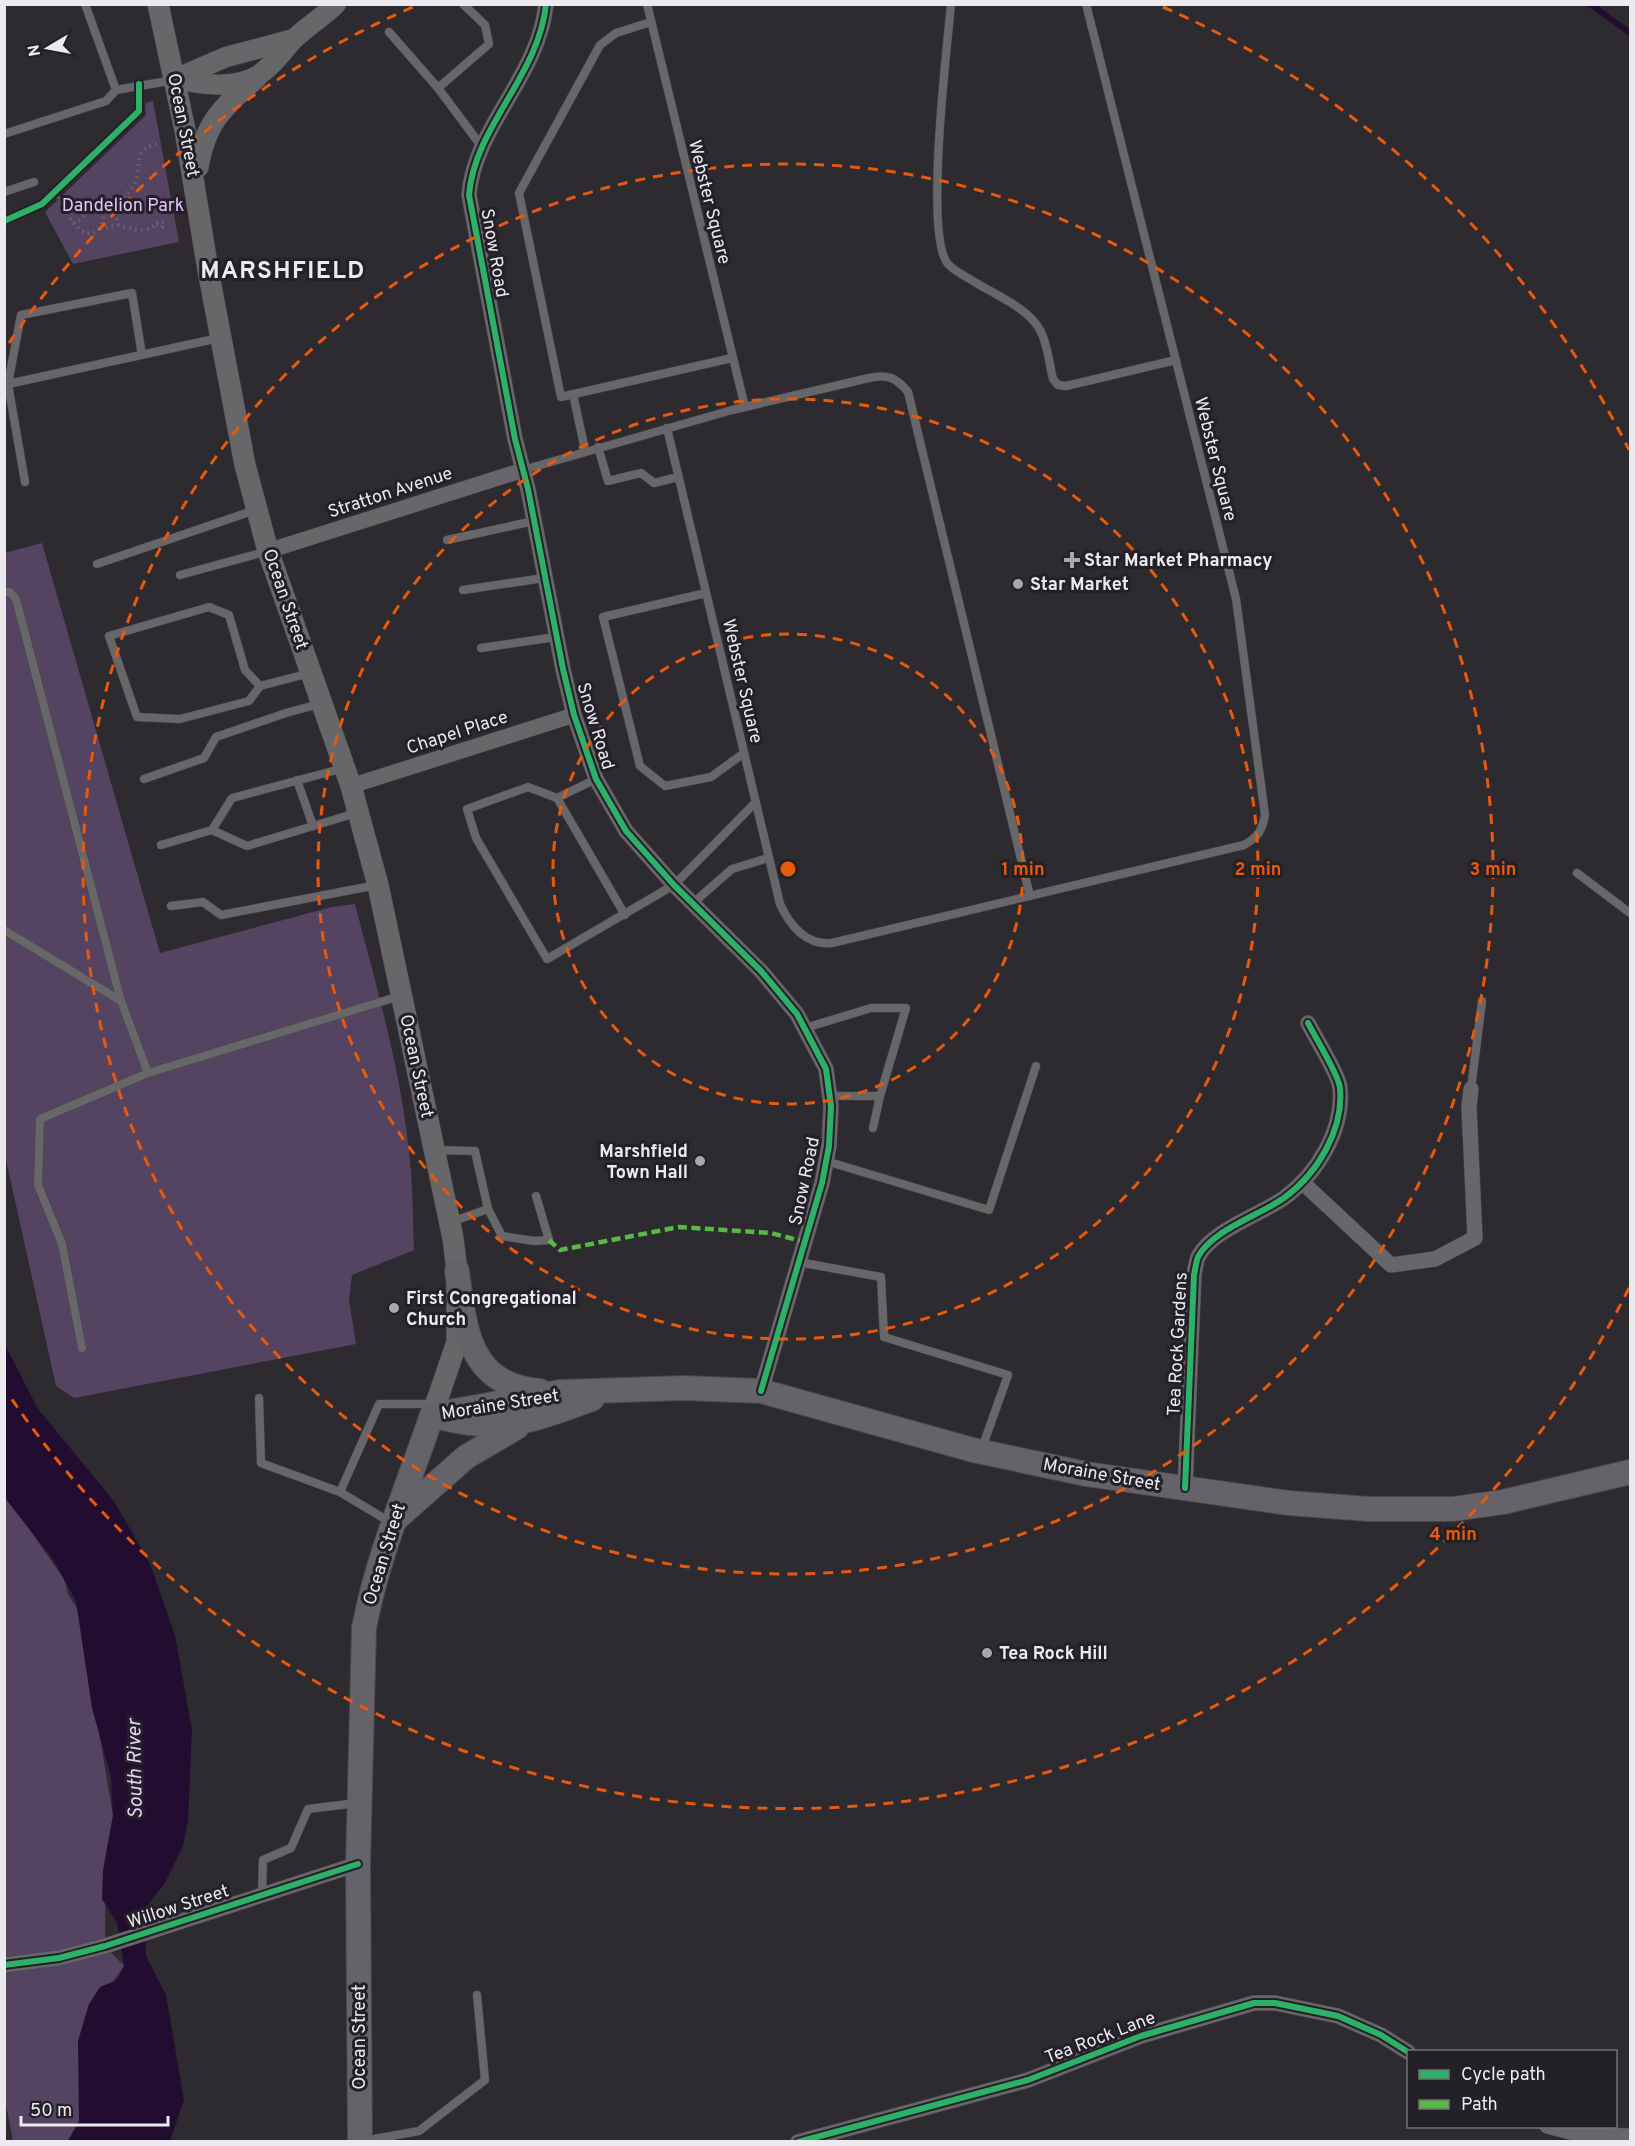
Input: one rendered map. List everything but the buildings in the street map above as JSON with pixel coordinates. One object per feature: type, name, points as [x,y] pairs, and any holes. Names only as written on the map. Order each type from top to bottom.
[{"type":"main road","name":"Ocean Street","points":[[158,4],[176,80],[245,465],[268,551],[348,777],[378,885],[450,1222],[457,1271],[457,1342],[392,1523],[369,1599],[364,1628],[358,1864],[360,2142]]},
{"type":"main road","points":[[195,183],[202,141],[211,125],[224,108],[257,76]]},
{"type":"main road","points":[[457,1271],[464,1320],[472,1348],[481,1362],[494,1377],[505,1384],[526,1389],[560,1392]]},
{"type":"main road","name":"Moraine Street","points":[[434,1409],[560,1392],[684,1388],[760,1391],[981,1451],[1086,1474],[1289,1503],[1417,1511],[1503,1502],[1630,1472]]},
{"type":"main road","name":"Moraine Street","points":[[434,1409],[491,1426],[524,1422],[613,1392]]},
{"type":"main road","points":[[392,1523],[466,1457],[524,1422]]},
{"type":"street","points":[[176,80],[209,85],[233,83],[257,76],[278,58],[294,39],[336,4]]},
{"type":"street","name":"Snow Road","points":[[549,5],[534,55],[483,148],[470,182],[471,209],[515,440],[524,470],[556,637],[574,715],[596,779],[626,831],[674,885],[761,971],[797,1014],[826,1069],[830,1096],[829,1146],[826,1161],[760,1391]]},
{"type":"street","points":[[176,80],[226,57],[294,39]]},
{"type":"street","name":"Stratton Avenue","points":[[268,551],[524,470]]},
{"type":"street","name":"Chapel Place","points":[[348,777],[574,715]]},
{"type":"street","name":"Tea Rock Gardens","points":[[1185,1488],[1188,1381],[1194,1275],[1198,1258],[1209,1243],[1284,1198],[1302,1182],[1323,1155],[1334,1132],[1340,1086],[1308,1023]]},
{"type":"street","points":[[1302,1182],[1391,1265],[1436,1259],[1475,1238],[1469,1107],[1471,1089]]},
{"type":"street","name":"Willow Street","points":[[4,1965],[59,1958],[105,1946],[358,1864]]},
{"type":"street","name":"Tea Rock Lane","points":[[798,2142],[1028,2080],[1141,2036],[1254,2003],[1275,2003],[1338,2016],[1382,2035],[1407,2051]]},
{"type":"street","points":[[1551,2128],[1581,2135],[1630,2136]]},
{"type":"lane","points":[[85,4],[116,90]]},
{"type":"lane","points":[[438,88],[489,44],[485,25],[464,4]]},
{"type":"lane","name":"Webster Square","points":[[647,4],[745,407]]},
{"type":"lane","points":[[951,4],[939,161],[937,224],[938,242],[948,264],[1021,311],[1035,324],[1041,331],[1053,379],[1058,386],[1176,360]]},
{"type":"lane","name":"Webster Square","points":[[667,428],[768,858],[784,912],[807,939],[819,945],[1244,845],[1256,839],[1262,831],[1265,815],[1236,599],[1086,4]]},
{"type":"lane","points":[[651,22],[616,33],[600,45],[519,193],[561,397],[732,358]]},
{"type":"lane","points":[[389,32],[438,88],[483,148]]},
{"type":"lane","points":[[4,135],[106,101],[116,90],[176,80]]},
{"type":"lane","points":[[4,192],[34,182]]},
{"type":"lane","points":[[25,482],[8,384],[21,315],[132,293],[142,355]]},
{"type":"lane","points":[[8,384],[221,338]]},
{"type":"lane","points":[[524,470],[585,450],[745,407],[881,375],[892,377],[908,393],[1030,896]]},
{"type":"lane","points":[[573,394],[585,450]]},
{"type":"lane","points":[[598,447],[608,481],[640,473],[654,483],[678,477]]},
{"type":"lane","points":[[97,564],[257,509]]},
{"type":"lane","points":[[447,540],[534,520]]},
{"type":"lane","points":[[180,575],[268,551]]},
{"type":"lane","points":[[463,590],[544,578]]},
{"type":"lane","points":[[4,592],[10,592],[16,599],[121,1001],[148,1073]]},
{"type":"lane","points":[[706,592],[603,617],[640,766],[665,786],[711,777],[744,753]]},
{"type":"lane","points":[[260,686],[245,670],[229,615],[209,607],[109,636],[137,717],[180,719],[249,701],[260,686],[311,672]]},
{"type":"lane","points":[[481,648],[556,637]]},
{"type":"lane","points":[[144,779],[204,758],[216,737],[286,713],[323,704]]},
{"type":"lane","points":[[212,830],[232,798],[297,780],[348,777]]},
{"type":"lane","points":[[557,798],[596,779]]},
{"type":"lane","points":[[297,780],[313,826]]},
{"type":"lane","points":[[625,915],[557,798],[528,787],[467,809],[476,838],[548,959],[625,915],[674,885],[756,802]]},
{"type":"lane","points":[[161,845],[212,830],[247,846],[358,813]]},
{"type":"lane","points":[[693,903],[732,869],[768,858]]},
{"type":"lane","points":[[1577,873],[1630,913]]},
{"type":"lane","points":[[171,906],[203,902],[221,915],[378,885]]},
{"type":"lane","points":[[4,930],[121,1001]]},
{"type":"lane","points":[[82,1348],[62,1244],[38,1185],[40,1119],[148,1073],[402,995]]},
{"type":"lane","points":[[1471,1089],[1482,1001]]},
{"type":"lane","points":[[805,1028],[871,1008],[906,1008],[873,1128]]},
{"type":"lane","points":[[826,1161],[989,1210],[1036,1066]]},
{"type":"lane","points":[[830,1096],[880,1096]]},
{"type":"lane","points":[[435,1150],[475,1151],[488,1209],[501,1236],[534,1241],[549,1240],[536,1196]]},
{"type":"lane","points":[[450,1222],[488,1209]]},
{"type":"lane","points":[[798,1262],[881,1277],[884,1337],[1008,1375],[981,1451]]},
{"type":"lane","points":[[259,1398],[261,1463],[340,1492],[392,1523]]},
{"type":"lane","points":[[340,1492],[379,1404],[434,1409]]},
{"type":"lane","points":[[262,1894],[263,1860],[291,1848],[308,1809],[361,1802]]},
{"type":"lane","points":[[360,2142],[419,2131],[485,2080],[477,1995]]},
{"type":"path","points":[[100,229],[107,210],[132,188],[142,150],[149,145],[162,143]]},
{"type":"path","points":[[48,198],[56,194],[63,184]]},
{"type":"path","points":[[56,194],[72,223],[82,231],[94,232],[119,225],[133,231],[156,225]]},
{"type":"path","points":[[72,223],[81,221],[98,200],[104,199],[114,204]]},
{"type":"path","points":[[114,204],[114,212],[119,225]]},
{"type":"path","points":[[81,221],[82,231]]},
{"type":"green space","name":"Dandelion Park","points":[[153,101],[179,242],[73,264],[45,212],[146,115],[145,103]]},
{"type":"green space","points":[[42,543],[160,953],[332,907],[355,904],[389,1037],[403,1104],[411,1172],[414,1250],[352,1275],[349,1300],[356,1344],[74,1398],[56,1386],[5,1155],[4,553]]},
{"type":"green space","points":[[4,1493],[64,1579],[68,1594],[79,1612],[113,1816],[106,1854],[105,1946],[124,1966],[84,2023],[79,2121],[68,2141],[13,2141],[5,2100]]},
{"type":"water","name":"South River","points":[[4,1343],[38,1409],[114,1501],[150,1564],[175,1635],[192,1730],[188,1820],[183,1846],[166,1881],[144,1910],[146,1956],[166,1995],[184,2100],[170,2141],[68,2141],[79,2121],[78,2041],[89,2004],[100,1987],[117,1980],[124,1966],[117,1923],[102,1899],[103,1870],[113,1816],[111,1777],[92,1708],[76,1601],[52,1558],[5,1498]]},
{"type":"waterway","points":[[1590,4],[1630,33]]},
{"type":"marked path","points":[[549,1240],[560,1250],[679,1227],[771,1233],[805,1242]]},
{"type":"cycle path","points":[[546,4],[541,30],[532,55],[482,147],[473,170],[469,195],[515,439],[528,489],[574,715],[596,779],[626,831],[674,885],[761,971],[797,1014],[826,1069],[831,1106],[829,1146],[822,1183],[761,1391]]},
{"type":"cycle path","points":[[4,221],[42,204],[139,111],[139,84]]},
{"type":"cycle path","points":[[1185,1488],[1194,1275],[1198,1257],[1205,1247],[1225,1231],[1284,1198],[1296,1188],[1307,1177],[1326,1150],[1338,1120],[1339,1082],[1308,1023]]},
{"type":"cycle path","points":[[4,1965],[59,1958],[105,1946],[358,1864]]},
{"type":"cycle path","points":[[798,2142],[1028,2080],[1141,2036],[1254,2003],[1275,2003],[1338,2016],[1381,2035],[1407,2051]]},
{"type":"place","name":"Star Market Pharmacy","points":[[1072,560]]},
{"type":"place","name":"Star Market","points":[[1018,584]]},
{"type":"place","name":"Marshfield Town Hall","points":[[700,1161]]},
{"type":"place","name":"First Congregational Church","points":[[394,1308]]},
{"type":"place","name":"Tea Rock Hill","points":[[987,1653]]},
{"type":"district","name":"MARSHFIELD","points":[[283,270]]}]
